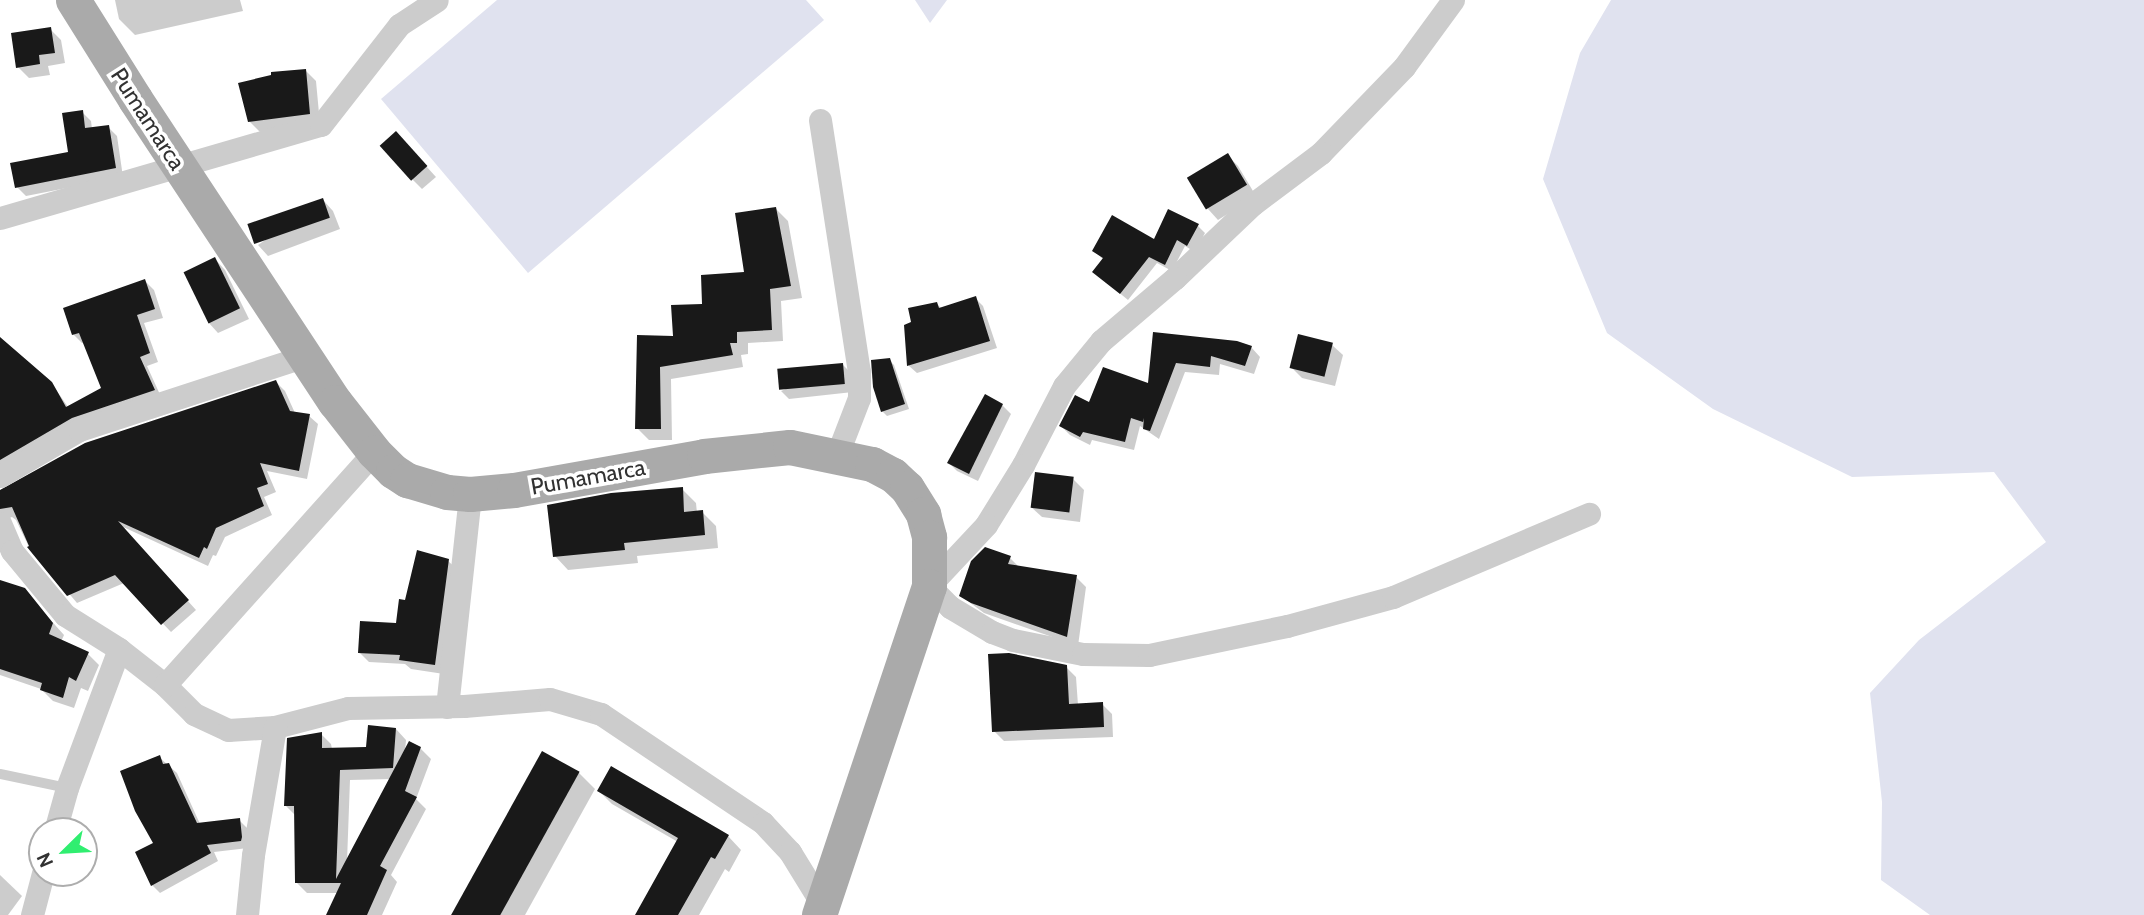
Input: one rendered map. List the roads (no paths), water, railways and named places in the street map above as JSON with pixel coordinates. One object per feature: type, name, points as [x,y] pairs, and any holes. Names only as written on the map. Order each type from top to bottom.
[{"type":"main road","name":"Pumamarca","points":[[73,0],[305,356],[374,452],[393,471],[407,480],[447,492],[470,494],[514,490],[704,456],[790,447],[872,464],[893,475],[907,488],[923,514],[929,537],[929,586],[820,910]]},
{"type":"street","points":[[0,218],[321,125],[400,25],[437,0]]},
{"type":"street","points":[[1453,0],[1404,67],[1321,153],[1253,204],[1175,278],[1101,341],[1064,386],[1023,465],[986,525],[929,586],[950,607],[992,632],[1013,640],[1083,654],[1149,655],[1287,626],[1393,597],[1590,513]]},
{"type":"street","points":[[820,120],[859,372],[859,398],[837,455]]},
{"type":"street","points":[[0,476],[79,430],[305,356]]},
{"type":"street","points":[[165,685],[374,452]]},
{"type":"street","points":[[447,707],[470,494]]},
{"type":"street","name":"Pumamarca","points":[[0,523],[12,551],[65,615],[119,649],[165,685],[194,714],[228,730],[275,727],[348,708],[447,707],[550,699],[601,714],[763,823],[790,852],[820,910]]},
{"type":"street","points":[[59,817],[67,788],[119,649]]},
{"type":"street","points":[[247,915],[253,855],[275,727]]},
{"type":"street","points":[[32,915],[39,887]]},
{"type":"lane","points":[[0,774],[67,788]]}]
